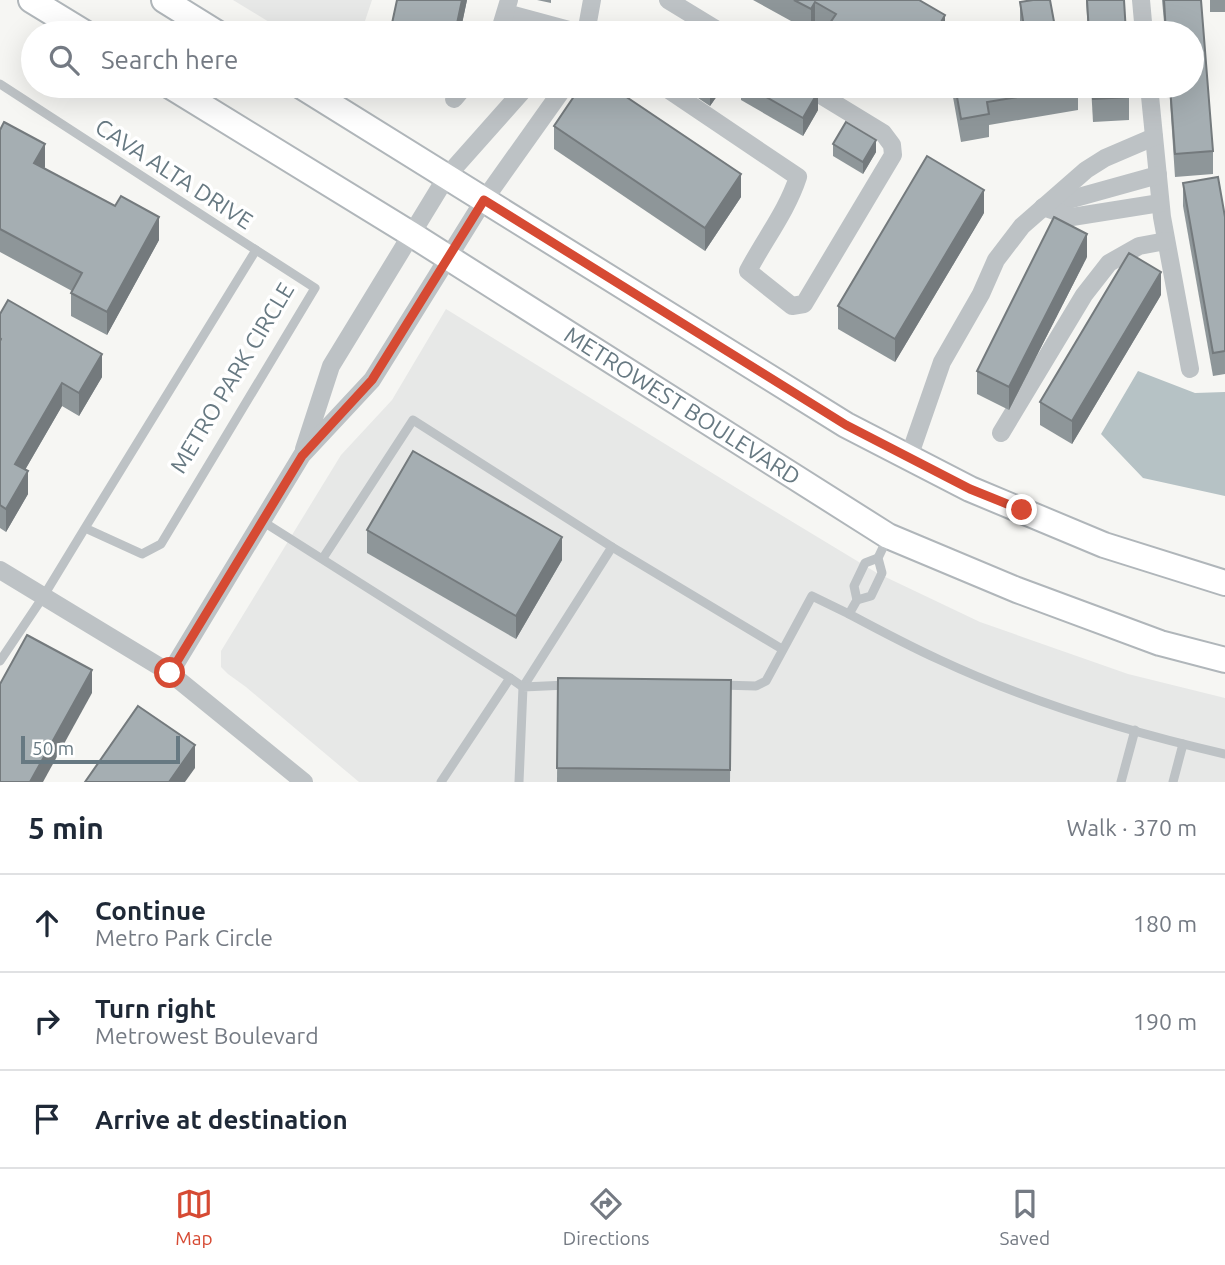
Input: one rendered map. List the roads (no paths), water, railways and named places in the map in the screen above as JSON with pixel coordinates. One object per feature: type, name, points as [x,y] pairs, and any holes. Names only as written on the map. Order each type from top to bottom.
[{"type":"street","points":[[31,0],[65,21]]},
{"type":"street","points":[[163,0],[197,21]]},
{"type":"street","points":[[588,21],[592,0]]},
{"type":"street","points":[[668,0],[702,21]]},
{"type":"street","points":[[1140,0],[1143,21]]},
{"type":"street","points":[[507,7],[534,21]]},
{"type":"street","name":"METROWEST BOULEVARD","points":[[190,98],[411,234],[883,547],[1017,590],[1147,639],[1225,660]]},
{"type":"street","points":[[320,98],[846,425],[970,489],[1104,545],[1225,583]]},
{"type":"street","points":[[302,456],[331,366],[447,176],[516,98]]},
{"type":"street","points":[[170,673],[302,456],[372,380],[484,200],[556,98]]},
{"type":"street","points":[[681,98],[798,177],[792,198],[764,239],[747,271],[792,306],[804,304],[893,155],[892,145],[883,134],[825,98]]},
{"type":"street","points":[[1150,98],[1160,203],[1190,369]]},
{"type":"street","points":[[909,457],[942,362],[981,294],[996,260],[1022,226],[1086,170],[1105,158],[1154,137]]},
{"type":"street","points":[[1044,207],[1158,175]]},
{"type":"street","points":[[1044,207],[1072,217],[1160,203]]},
{"type":"street","points":[[1001,433],[1084,295],[1108,263],[1139,246],[1166,241]]},
{"type":"street","points":[[0,570],[170,673],[304,782]]},
{"type":"lane","name":"CAVA ALTA DRIVE","points":[[0,84],[21,98]]},
{"type":"lane","name":"CAVA ALTA DRIVE","points":[[22,98],[256,250]]},
{"type":"lane","name":"METRO PARK CIRCLE","points":[[0,660],[43,597],[85,528],[256,250],[315,288],[162,544],[142,554],[85,528]]},
{"type":"lane","points":[[323,558],[413,420],[612,547],[782,649]]},
{"type":"lane","points":[[262,521],[523,687],[573,685]]},
{"type":"lane","points":[[519,782],[523,687],[612,547]]},
{"type":"lane","points":[[849,614],[857,600],[854,586],[865,563],[883,547]]},
{"type":"lane","points":[[857,600],[871,596],[882,573],[883,547]]},
{"type":"lane","points":[[707,685],[756,686],[766,681],[812,596],[941,661],[1014,691],[1135,730],[1225,754]]},
{"type":"lane","points":[[441,782],[510,678]]},
{"type":"lane","points":[[1121,782],[1135,730]]},
{"type":"lane","points":[[1173,782],[1183,744]]}]
